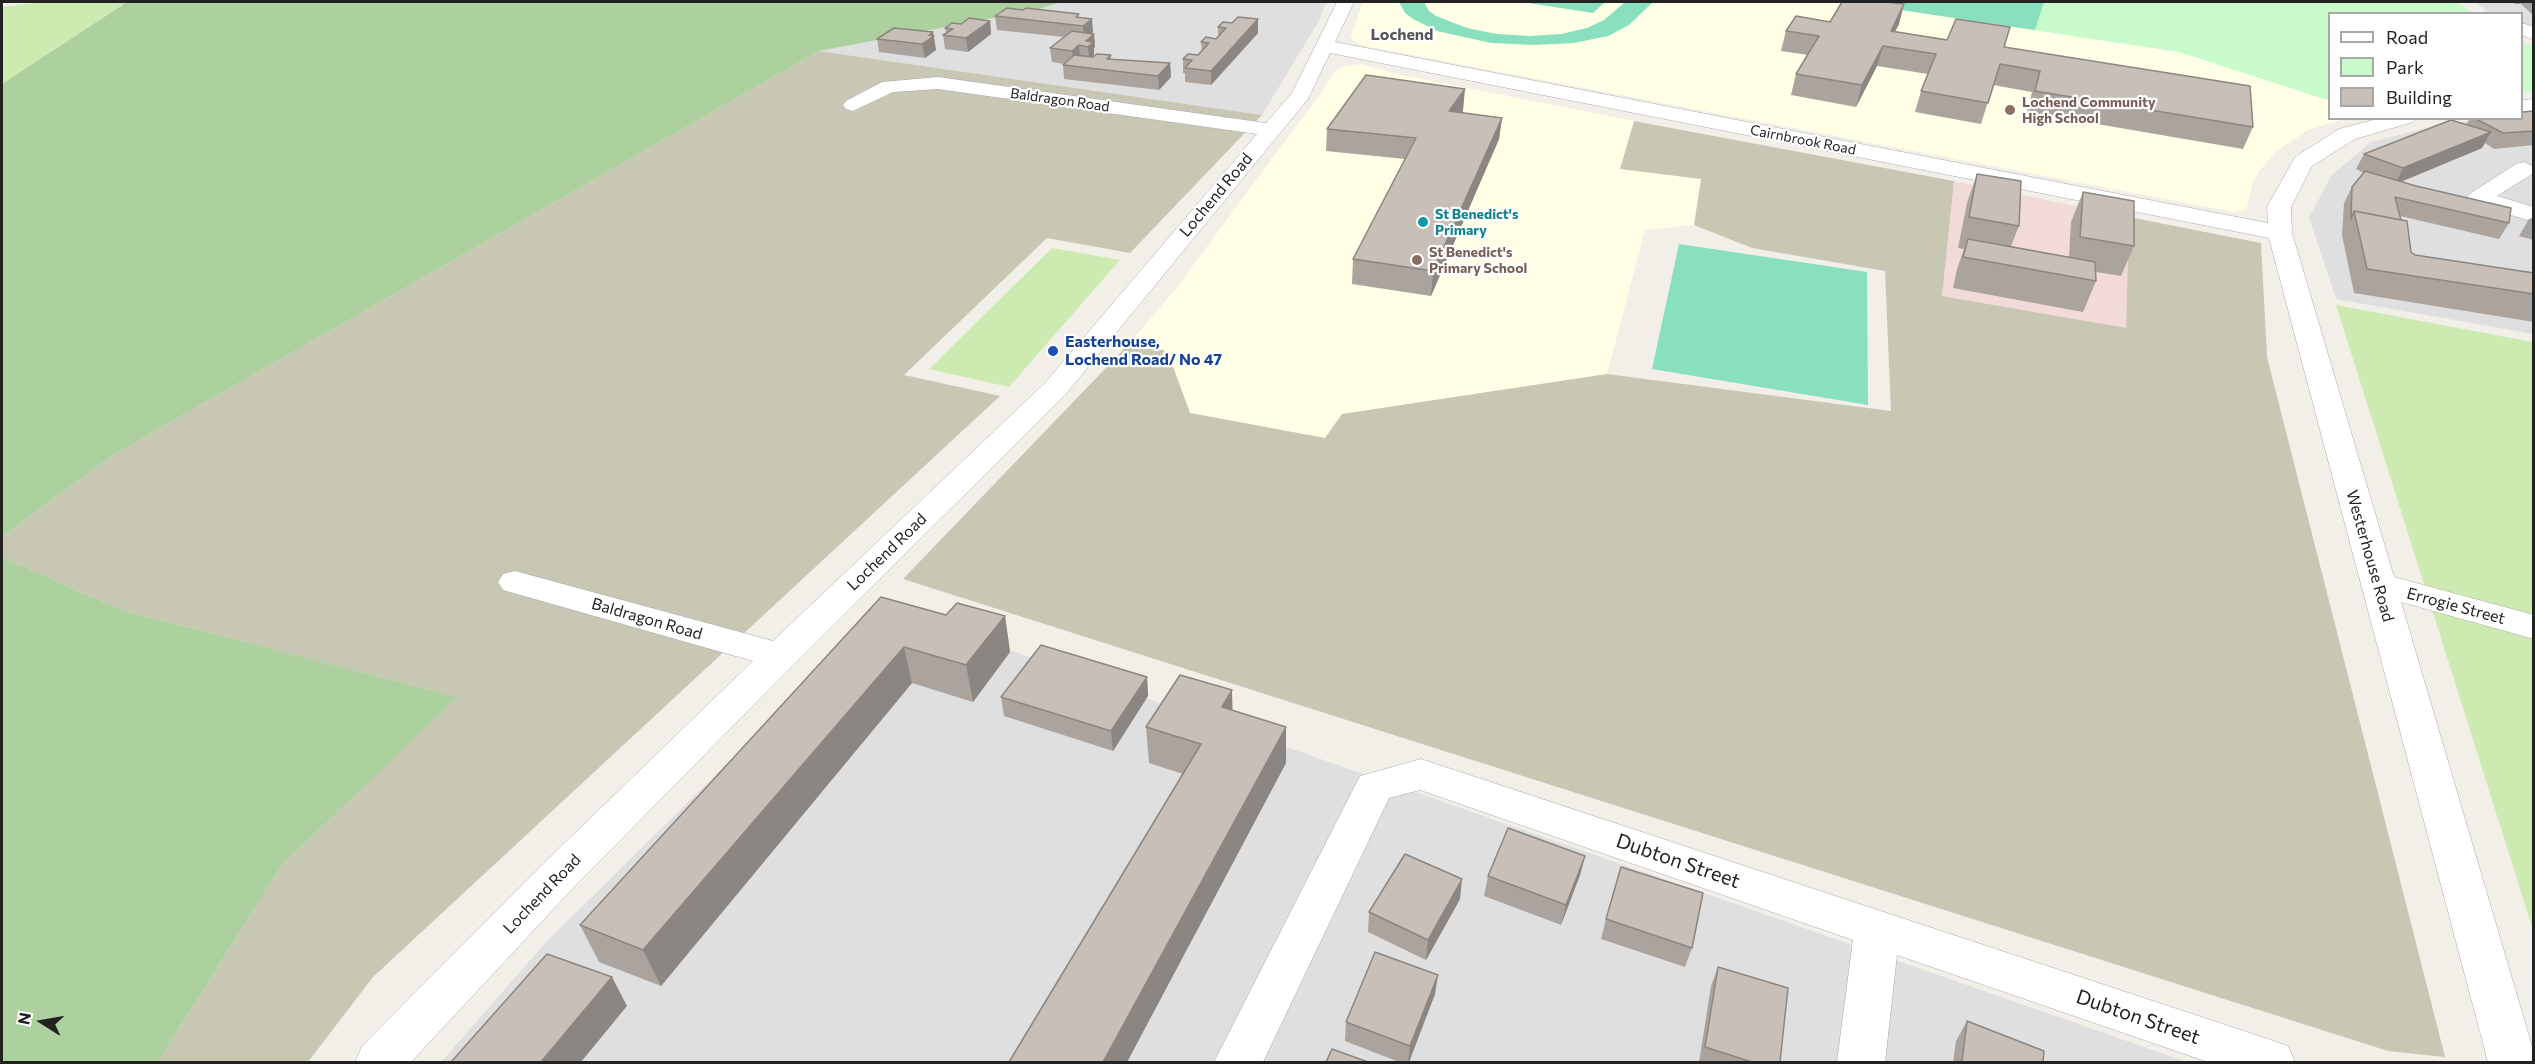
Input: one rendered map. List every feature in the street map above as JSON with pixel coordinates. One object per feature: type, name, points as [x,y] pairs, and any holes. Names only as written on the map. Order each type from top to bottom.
[{"type":"street","name":"Lochend Road","points":[[379,1062],[559,875],[1055,389],[1301,95],[1345,2]]},
{"type":"street","name":"Cairnbrook Road","points":[[1325,46],[2280,233]]},
{"type":"street","name":"Baldragon Road","points":[[853,105],[889,86],[938,83],[1271,130]]},
{"type":"street","name":"Westerhouse Road","points":[[2399,120],[2347,134],[2303,162],[2279,207],[2280,233],[2512,1062]]},
{"type":"street","points":[[2524,169],[2480,198],[2534,215]]},
{"type":"street","name":"Baldragon Road","points":[[515,582],[780,656]]},
{"type":"street","name":"Errogie Street","points":[[2379,585],[2534,627]]},
{"type":"street","name":"Dubton Street","points":[[1238,1062],[1374,787],[1421,774],[2271,1062]]},
{"type":"street","points":[[1861,1062],[1877,928]]},
{"type":"shaded area","points":[[1061,2],[1327,2],[1317,24],[1262,115],[819,51],[1036,10]]},
{"type":"shaded area","name":"Lochend Community High School","points":[[1363,2],[2458,2],[2471,12],[2328,12],[2328,99],[2326,99],[2328,100],[2328,120],[2341,120],[2308,130],[2277,151],[2259,171],[2253,182],[2247,207],[2244,211],[2233,212],[1360,45],[1350,38]]},
{"type":"shaded area","points":[[2476,2],[2533,2],[2533,33],[2523,28],[2523,12],[2487,12]]},
{"type":"shaded area","points":[[819,51],[1262,115],[1130,253],[1047,238],[904,375],[1000,396],[373,977],[308,1062],[158,1062],[282,865],[456,697],[122,610],[2,557],[2,537],[113,455]]},
{"type":"shaded area","name":"St Benedict's Primary School","points":[[1361,64],[1396,74],[1634,121],[1620,169],[1702,179],[1694,225],[1645,230],[1607,374],[1342,414],[1325,438],[1190,413],[1168,353],[1126,347],[1175,290],[1336,70]]},
{"type":"shaded area","points":[[2533,117],[2533,334],[2336,299],[2309,218],[2331,176],[2371,142],[2445,123],[2523,120],[2523,118]]},
{"type":"shaded area","points":[[1634,121],[1954,181],[1942,296],[2126,328],[2129,217],[2261,243],[2267,357],[2445,1057],[2388,1051],[903,579],[1126,347],[1163,350],[1168,353],[1190,413],[1325,438],[1342,414],[1607,374],[1891,411],[1885,271],[1752,248],[1694,225],[1701,179],[1620,169]]},
{"type":"shaded area","points":[[1954,181],[2129,217],[2126,329],[1942,296]]},
{"type":"shaded area","points":[[886,607],[2187,1062],[441,1062],[547,941]]},
{"type":"green space","points":[[43,2],[127,2],[2,84],[2,7]]},
{"type":"green space","points":[[127,2],[1061,2],[1036,10],[819,51],[113,455],[2,537],[2,84]]},
{"type":"green space","points":[[1399,2],[1424,2],[1429,11],[1436,16],[1467,28],[1497,34],[1530,36],[1561,34],[1587,28],[1604,20],[1625,2],[1653,2],[1629,25],[1608,36],[1574,43],[1534,45],[1491,43],[1437,31],[1405,13]]},
{"type":"green space","points":[[1522,2],[1605,2],[1593,13]]},
{"type":"green space","points":[[1848,2],[2458,2],[2471,12],[2328,12],[2328,99],[2179,52]]},
{"type":"green space","points":[[1848,2],[2044,2],[2035,30]]},
{"type":"green space","points":[[2523,42],[2533,47],[2533,92],[2523,92]]},
{"type":"green space","points":[[1679,244],[1867,272],[1868,405],[1652,369]]},
{"type":"green space","points":[[1052,248],[1120,260],[1009,387],[929,369]]},
{"type":"green space","points":[[2336,305],[2533,342],[2533,930]]},
{"type":"green space","points":[[2,557],[122,610],[457,697],[282,865],[158,1062],[2,1062]]},
{"type":"building","points":[[1842,2],[1904,4],[1891,31],[1947,40],[1956,19],[2010,27],[2004,47],[2250,86],[2253,127],[2035,91],[2040,71],[2000,64],[1988,103],[1921,91],[1936,54],[1883,46],[1862,85],[1796,74],[1819,36],[1786,31],[1796,16],[1830,22]]},
{"type":"building","points":[[1007,8],[1079,14],[1076,17],[1092,19],[1083,26],[995,16]]},
{"type":"building","points":[[1238,17],[1258,19],[1211,71],[1185,68],[1192,60],[1183,59],[1188,54],[1198,55],[1209,43],[1201,42],[1206,37],[1216,39],[1226,28],[1218,27],[1223,22],[1232,23]]},
{"type":"building","points":[[969,18],[990,21],[966,38],[943,35],[953,29],[945,28],[952,23],[961,24]]},
{"type":"building","points":[[894,28],[933,32],[929,35],[934,36],[922,44],[877,39]]},
{"type":"building","points":[[1072,31],[1094,34],[1086,41],[1093,42],[1088,47],[1079,45],[1072,51],[1050,48]]},
{"type":"building","points":[[1097,54],[1111,55],[1107,59],[1170,63],[1158,76],[1063,65],[1074,55],[1093,57]]},
{"type":"building","name":"St Benedict's Primary","points":[[1366,75],[1465,89],[1449,111],[1502,118],[1433,271],[1353,259],[1416,138],[1327,129]]},
{"type":"building","points":[[2534,111],[2534,131],[2503,133],[2478,120],[2523,120],[2523,112]]},
{"type":"building","points":[[2451,120],[2491,132],[2403,168],[2364,154]]},
{"type":"building","points":[[2365,171],[2416,186],[2511,208],[2509,223],[2395,197],[2401,220],[2354,211],[2351,219],[2352,187]]},
{"type":"building","points":[[1977,174],[2021,181],[2019,226],[1969,217]]},
{"type":"building","points":[[2083,192],[2134,201],[2134,246],[2080,237]]},
{"type":"building","points":[[2354,211],[2407,221],[2411,252],[2415,255],[2534,273],[2534,294],[2367,269]]},
{"type":"building","points":[[1968,239],[2095,262],[2096,281],[1963,257]]},
{"type":"building","points":[[881,597],[946,615],[957,603],[1005,616],[966,665],[904,647],[643,950],[580,925]]},
{"type":"building","points":[[1041,645],[1147,677],[1111,731],[1001,697]]},
{"type":"building","points":[[1180,675],[1232,690],[1222,707],[1286,727],[1103,1062],[1009,1062],[1201,744],[1146,727]]},
{"type":"building","points":[[1508,828],[1585,856],[1566,905],[1488,876]]},
{"type":"building","points":[[1405,854],[1462,879],[1428,940],[1369,912]]},
{"type":"building","points":[[1621,867],[1703,893],[1692,948],[1606,919]]},
{"type":"building","points":[[1375,952],[1438,975],[1410,1046],[1346,1022]]},
{"type":"building","points":[[547,954],[612,977],[541,1062],[451,1062]]},
{"type":"building","points":[[1718,967],[1788,988],[1780,1062],[1752,1062],[1705,1047]]},
{"type":"building","points":[[1967,1021],[2044,1051],[2043,1062],[1962,1062]]},
{"type":"building","points":[[1332,1049],[1368,1062],[1326,1062]]},
{"type":"place","name":"Lochend Community High School","points":[[2010,110]]},
{"type":"place","name":"St Benedict's Primary","points":[[1423,222]]},
{"type":"place","name":"St Benedict's Primary School","points":[[1417,260]]},
{"type":"place","name":"Easterhouse, Lochend Road/ No 47","points":[[1053,351]]},
{"type":"district","name":"Lochend","points":[[1402,35]]}]
